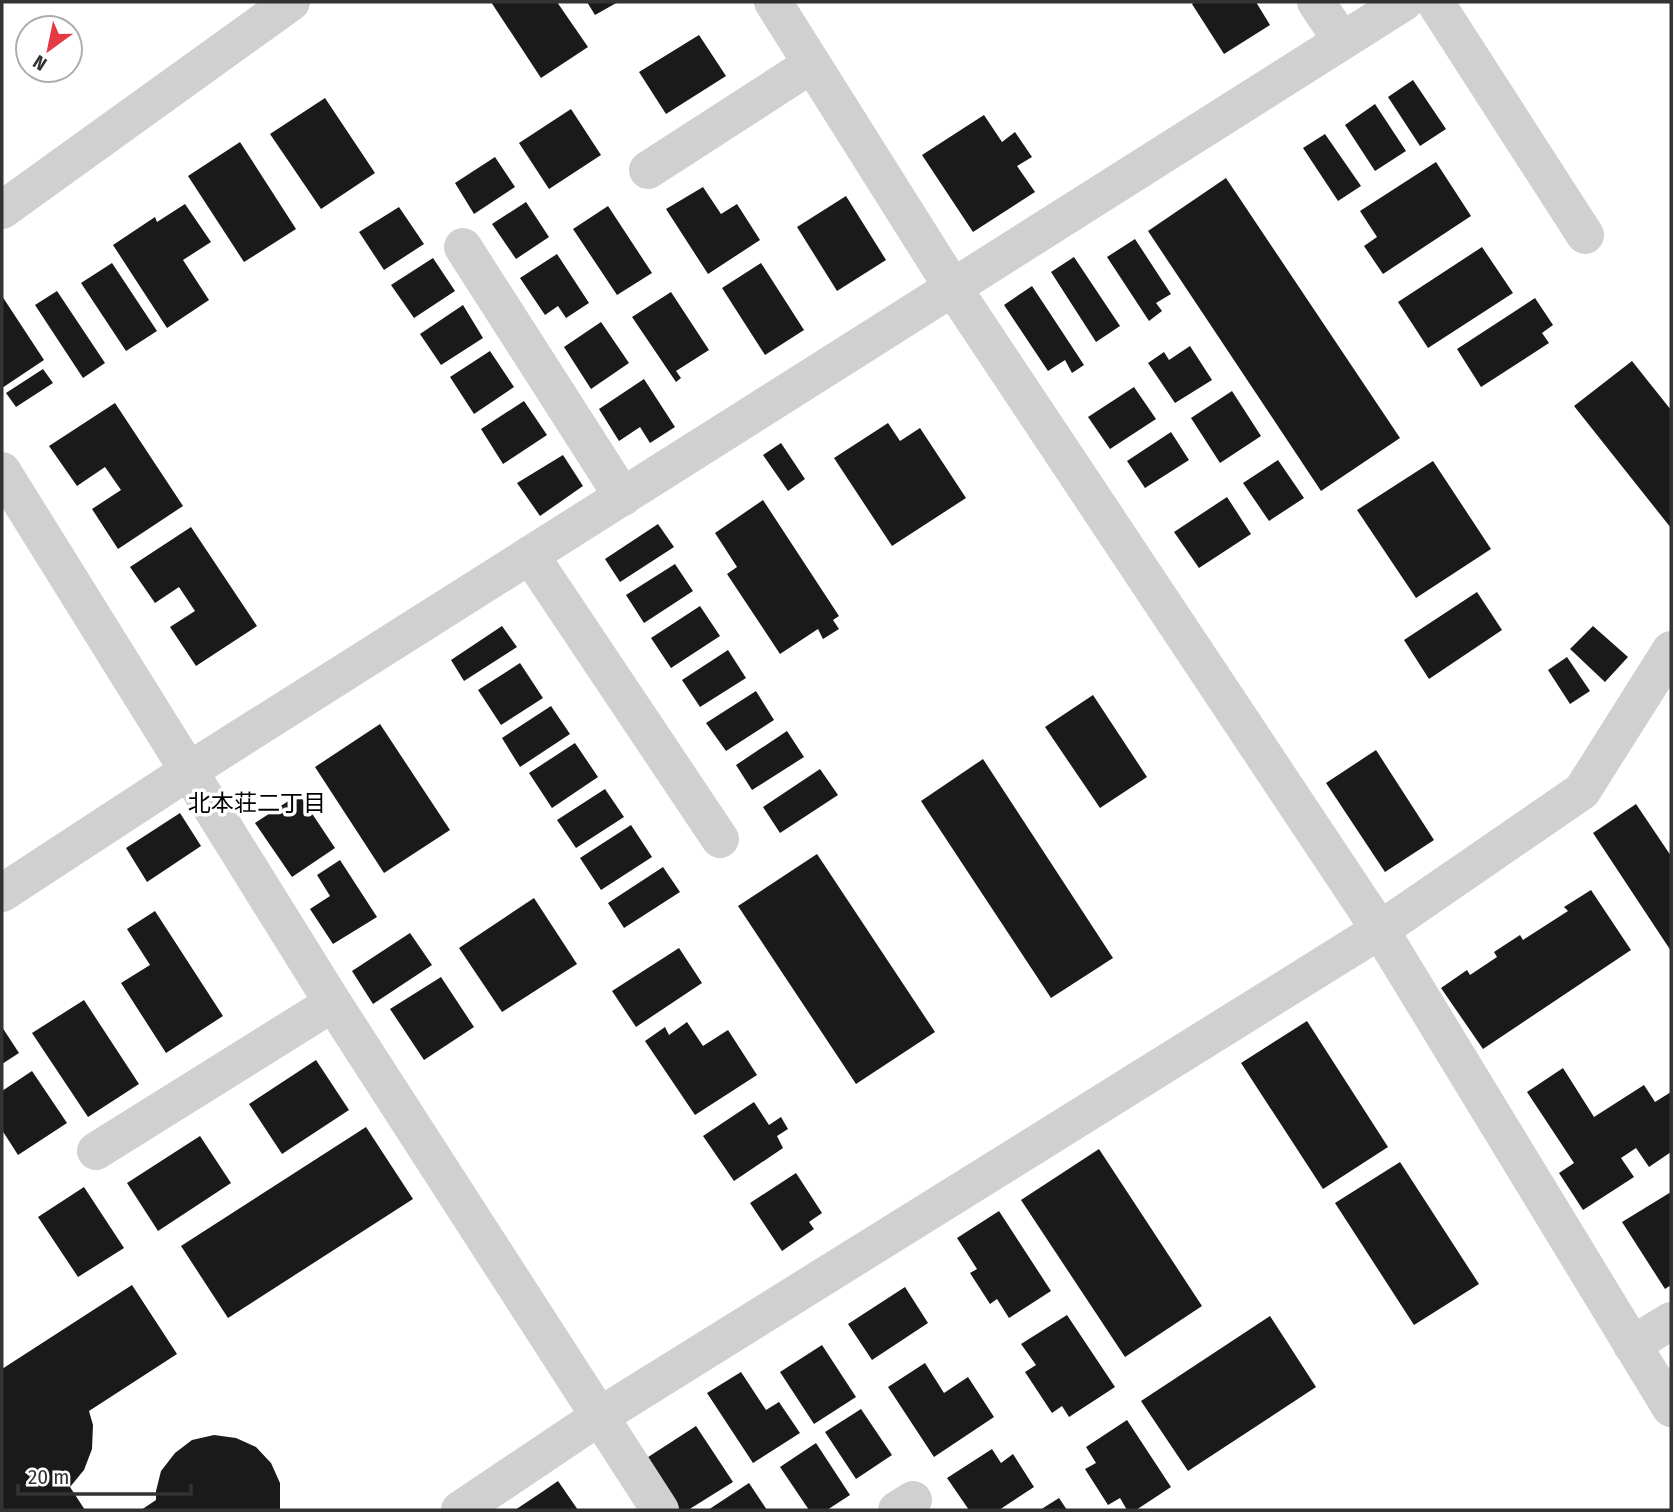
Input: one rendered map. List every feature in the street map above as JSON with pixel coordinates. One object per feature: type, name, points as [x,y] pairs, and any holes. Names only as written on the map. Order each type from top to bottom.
[{"type":"street","points":[[2,209],[291,2]]},
{"type":"street","points":[[773,2],[953,288],[1380,930],[1671,1408]]},
{"type":"street","points":[[1316,2],[1342,41]]},
{"type":"street","points":[[2,893],[187,772],[1404,2]]},
{"type":"street","points":[[1435,2],[1585,235]]},
{"type":"street","points":[[648,170],[812,64]]},
{"type":"street","points":[[463,247],[623,497]]},
{"type":"street","points":[[2,471],[333,1003],[660,1510]]},
{"type":"street","points":[[530,555],[720,839]]},
{"type":"street","points":[[460,1510],[600,1416],[1380,930],[1582,791],[1671,650]]},
{"type":"street","points":[[96,1151],[333,1003]]},
{"type":"street","points":[[1632,1345],[1671,1321]]},
{"type":"building","points":[[491,2],[557,2],[588,47],[541,78]]},
{"type":"building","points":[[587,2],[618,2],[595,15]]},
{"type":"building","points":[[1256,2],[1270,25],[1224,54],[1192,4]]},
{"type":"building","points":[[699,35],[726,76],[666,114],[639,72]]},
{"type":"building","points":[[1413,80],[1446,129],[1420,146],[1388,97]]},
{"type":"building","points":[[325,98],[375,173],[321,209],[270,134]]},
{"type":"building","points":[[1375,104],[1406,151],[1375,171],[1345,125]]},
{"type":"building","points":[[571,109],[601,155],[549,189],[519,143]]},
{"type":"building","points":[[984,115],[1002,142],[1015,132],[1032,157],[1017,166],[1035,192],[973,232],[922,155]]},
{"type":"building","points":[[1325,134],[1361,186],[1338,201],[1303,148]]},
{"type":"building","points":[[240,142],[296,229],[244,262],[188,176]]},
{"type":"building","points":[[495,157],[515,187],[474,214],[455,183]]},
{"type":"building","points":[[1436,162],[1471,216],[1383,274],[1364,246],[1377,237],[1360,211]]},
{"type":"building","points":[[1226,178],[1400,438],[1321,491],[1148,231]]},
{"type":"building","points":[[703,187],[721,214],[737,204],[760,240],[708,274],[666,209]]},
{"type":"building","points":[[846,196],[886,260],[837,291],[797,227]]},
{"type":"building","points":[[526,202],[549,237],[516,259],[492,224]]},
{"type":"building","points":[[185,204],[211,242],[183,260],[209,300],[167,328],[113,245],[155,217],[157,222]]},
{"type":"building","points":[[608,206],[652,273],[617,295],[573,229]]},
{"type":"building","points":[[399,207],[424,244],[384,270],[359,232]]},
{"type":"building","points":[[1135,239],[1171,294],[1156,303],[1162,311],[1149,321],[1107,257]]},
{"type":"building","points":[[1482,247],[1513,293],[1428,348],[1398,302]]},
{"type":"building","points":[[557,254],[589,303],[566,318],[558,306],[545,315],[520,278]]},
{"type":"building","points":[[1074,257],[1120,326],[1096,342],[1051,272]]},
{"type":"building","points":[[433,258],[455,291],[414,318],[391,285]]},
{"type":"building","points":[[112,263],[157,331],[126,351],[81,283]]},
{"type":"building","points":[[761,263],[804,330],[765,355],[722,288]]},
{"type":"building","points":[[1032,286],[1084,365],[1072,373],[1065,360],[1048,371],[1004,305]]},
{"type":"building","points":[[57,291],[105,363],[83,378],[35,305]]},
{"type":"building","points":[[671,292],[709,350],[676,371],[681,378],[676,382],[632,317]]},
{"type":"building","points":[[2,296],[44,360],[2,388]]},
{"type":"building","points":[[1535,298],[1553,325],[1542,333],[1549,343],[1481,387],[1457,349]]},
{"type":"building","points":[[463,305],[483,338],[441,365],[420,334]]},
{"type":"building","points":[[601,322],[629,363],[591,389],[564,347]]},
{"type":"building","points":[[1190,346],[1212,380],[1175,403],[1148,363],[1164,352],[1169,360]]},
{"type":"building","points":[[490,351],[514,387],[474,414],[450,377]]},
{"type":"building","points":[[1632,361],[1671,410],[1671,528],[1574,406]]},
{"type":"building","points":[[43,369],[53,383],[16,407],[6,393]]},
{"type":"building","points":[[644,379],[675,427],[650,443],[640,427],[619,441],[599,409]]},
{"type":"building","points":[[1134,387],[1156,419],[1110,449],[1088,417]]},
{"type":"building","points":[[1232,391],[1261,436],[1220,463],[1191,418]]},
{"type":"building","points":[[524,401],[547,435],[503,464],[481,429]]},
{"type":"building","points":[[115,403],[183,506],[118,549],[92,509],[121,490],[105,467],[77,486],[49,446]]},
{"type":"building","points":[[888,423],[900,441],[920,428],[966,498],[892,546],[834,458]]},
{"type":"building","points":[[1171,432],[1189,460],[1145,488],[1127,461]]},
{"type":"building","points":[[781,443],[805,479],[788,491],[763,455]]},
{"type":"building","points":[[563,455],[583,486],[540,516],[517,483]]},
{"type":"building","points":[[1278,460],[1304,498],[1269,521],[1243,483]]},
{"type":"building","points":[[1433,461],[1491,549],[1416,598],[1357,510]]},
{"type":"building","points":[[1227,497],[1251,534],[1199,568],[1174,532]]},
{"type":"building","points":[[763,500],[839,616],[833,620],[839,629],[823,639],[818,629],[780,654],[727,574],[737,567],[715,533]]},
{"type":"building","points":[[658,524],[674,547],[620,582],[605,559]]},
{"type":"building","points":[[191,527],[257,626],[196,666],[170,627],[195,611],[179,587],[155,603],[130,567]]},
{"type":"building","points":[[675,564],[693,591],[644,623],[626,595]]},
{"type":"building","points":[[1477,592],[1502,630],[1429,679],[1404,640]]},
{"type":"building","points":[[700,606],[720,636],[671,668],[651,638]]},
{"type":"building","points":[[502,626],[517,647],[464,681],[451,660]]},
{"type":"building","points":[[1593,626],[1628,657],[1605,682],[1570,649]]},
{"type":"building","points":[[728,650],[746,678],[700,707],[682,680]]},
{"type":"building","points":[[1567,657],[1590,691],[1570,704],[1548,670]]},
{"type":"building","points":[[520,663],[543,698],[501,725],[478,690]]},
{"type":"building","points":[[756,691],[774,720],[726,751],[706,723]]},
{"type":"building","points":[[1093,695],[1147,777],[1100,808],[1045,727]]},
{"type":"building","points":[[551,706],[570,734],[520,767],[502,738]]},
{"type":"building","points":[[380,724],[450,830],[384,873],[315,767]]},
{"type":"building","points":[[787,731],[804,757],[752,790],[736,765]]},
{"type":"building","points":[[575,743],[598,777],[552,808],[529,773]]},
{"type":"building","points":[[1376,750],[1434,840],[1385,872],[1326,783]]},
{"type":"building","points":[[983,759],[1113,958],[1051,998],[921,801]]},
{"type":"building","points":[[820,769],[838,795],[780,833],[763,807]]},
{"type":"building","points":[[605,789],[624,817],[576,848],[557,820]]},
{"type":"building","points":[[299,794],[335,848],[292,877],[255,823]]},
{"type":"building","points":[[1636,804],[1671,856],[1671,951],[1593,833]]},
{"type":"building","points":[[180,813],[201,846],[147,882],[126,848]]},
{"type":"building","points":[[631,825],[652,857],[601,890],[580,858]]},
{"type":"building","points":[[817,854],[935,1032],[856,1084],[738,906]]},
{"type":"building","points":[[340,860],[377,917],[333,944],[310,909],[330,896],[317,875]]},
{"type":"building","points":[[663,867],[680,892],[624,928],[608,903]]},
{"type":"building","points":[[1591,890],[1631,950],[1483,1049],[1441,988],[1467,970],[1470,975],[1497,957],[1494,952],[1520,935],[1523,940],[1568,911],[1564,907]]},
{"type":"building","points":[[534,898],[577,964],[502,1012],[459,948]]},
{"type":"building","points":[[155,911],[223,1016],[166,1053],[121,983],[150,965],[127,929]]},
{"type":"building","points":[[410,933],[432,965],[373,1004],[352,971]]},
{"type":"building","points":[[679,948],[702,983],[636,1027],[612,991]]},
{"type":"building","points":[[441,977],[474,1027],[424,1060],[390,1009]]},
{"type":"building","points":[[84,1000],[139,1084],[88,1117],[32,1033]]},
{"type":"building","points":[[1307,1021],[1388,1147],[1323,1189],[1241,1063]]},
{"type":"building","points":[[687,1022],[703,1046],[728,1030],[757,1075],[695,1115],[645,1041],[665,1027],[669,1035]]},
{"type":"building","points":[[2,1027],[19,1053],[2,1064]]},
{"type":"building","points":[[316,1060],[349,1110],[282,1154],[249,1104]]},
{"type":"building","points":[[1563,1068],[1594,1117],[1644,1085],[1655,1102],[1671,1092],[1671,1152],[1649,1167],[1636,1148],[1621,1158],[1634,1177],[1583,1210],[1559,1173],[1574,1163],[1527,1092]]},
{"type":"building","points":[[32,1071],[67,1123],[18,1155],[2,1130],[2,1091]]},
{"type":"building","points":[[754,1102],[769,1125],[781,1117],[788,1129],[777,1136],[783,1148],[734,1181],[703,1136]]},
{"type":"building","points":[[366,1127],[413,1199],[228,1318],[181,1246]]},
{"type":"building","points":[[200,1136],[231,1183],[158,1231],[127,1183]]},
{"type":"building","points":[[1099,1149],[1202,1306],[1125,1357],[1021,1200]]},
{"type":"building","points":[[1400,1162],[1479,1284],[1414,1325],[1335,1203]]},
{"type":"building","points":[[796,1173],[822,1213],[809,1222],[814,1229],[782,1251],[750,1203]]},
{"type":"building","points":[[84,1187],[124,1248],[78,1277],[38,1217]]},
{"type":"building","points":[[1671,1192],[1671,1285],[1665,1289],[1622,1222]]},
{"type":"building","points":[[999,1211],[1051,1291],[1009,1318],[997,1299],[990,1304],[970,1273],[977,1269],[957,1238]]},
{"type":"building","points":[[132,1285],[177,1354],[89,1411],[93,1425],[92,1449],[84,1470],[70,1487],[85,1510],[2,1510],[2,1369]]},
{"type":"building","points":[[905,1287],[928,1323],[872,1360],[848,1324]]},
{"type":"building","points":[[1067,1315],[1115,1387],[1069,1417],[1062,1406],[1052,1413],[1025,1372],[1036,1365],[1021,1344]]},
{"type":"building","points":[[1270,1316],[1316,1387],[1188,1471],[1141,1401]]},
{"type":"building","points":[[822,1345],[856,1397],[814,1424],[780,1372]]},
{"type":"building","points":[[925,1363],[944,1393],[968,1377],[994,1417],[934,1457],[888,1387]]},
{"type":"building","points":[[741,1372],[766,1410],[779,1402],[800,1433],[753,1463],[707,1393]]},
{"type":"building","points":[[861,1409],[892,1455],[856,1479],[825,1432]]},
{"type":"building","points":[[1127,1420],[1171,1487],[1136,1510],[1127,1510],[1120,1498],[1108,1505],[1085,1469],[1096,1463],[1086,1447]]},
{"type":"building","points":[[696,1426],[733,1482],[688,1510],[675,1510],[642,1461]]},
{"type":"building","points":[[214,1435],[236,1438],[256,1447],[271,1463],[280,1483],[280,1510],[141,1510],[156,1500],[161,1471],[175,1453],[192,1440]]},
{"type":"building","points":[[816,1443],[850,1495],[827,1510],[809,1510],[780,1467]]},
{"type":"building","points":[[992,1449],[1001,1463],[1013,1454],[1034,1487],[999,1510],[969,1510],[947,1478]]},
{"type":"building","points":[[558,1481],[578,1510],[515,1510],[539,1494]]},
{"type":"building","points":[[749,1483],[767,1510],[708,1510]]},
{"type":"building","points":[[1059,1498],[1067,1510],[1040,1510]]},
{"type":"district","name":"北本荘二丁目","points":[[257,803]]}]
